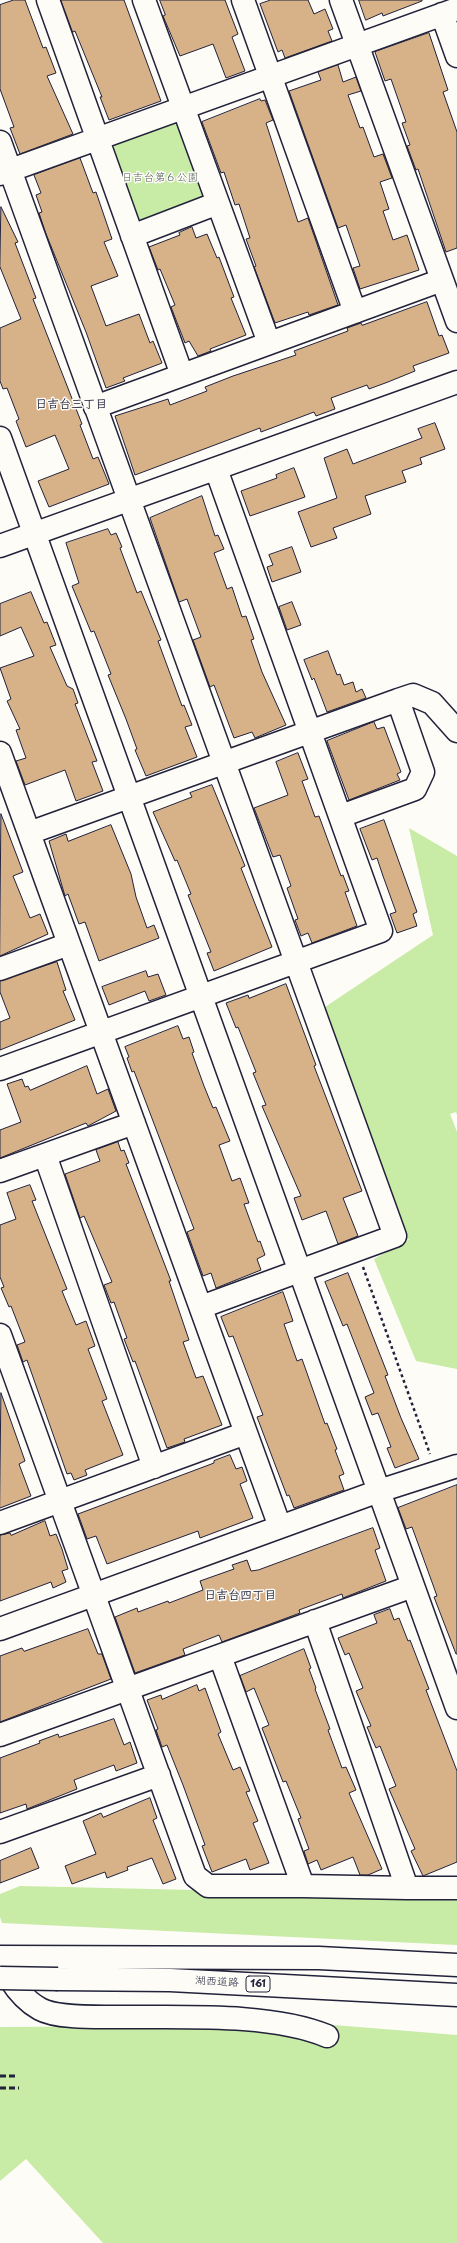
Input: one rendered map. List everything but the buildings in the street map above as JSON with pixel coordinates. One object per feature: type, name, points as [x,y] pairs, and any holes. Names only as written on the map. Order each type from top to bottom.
[{"type":"main road","points":[[48,0],[182,375]]},
{"type":"main road","points":[[144,0],[269,343]]},
{"type":"main road","points":[[243,0],[355,312]]},
{"type":"main road","points":[[341,0],[457,321]]},
{"type":"main road","points":[[5,172],[449,11],[457,56]]},
{"type":"main road","points":[[0,142],[5,172],[95,407],[395,1236],[201,1307]]},
{"type":"main road","points":[[132,236],[218,203]]},
{"type":"main road","points":[[95,407],[442,280]]},
{"type":"main road","points":[[0,546],[457,382]]},
{"type":"main road","points":[[0,438],[413,1586],[451,1670],[457,1708]]},
{"type":"main road","points":[[0,1069],[381,931],[216,469]]},
{"type":"main road","points":[[29,833],[413,695],[432,703],[457,731]]},
{"type":"main road","points":[[341,816],[415,789],[423,772],[398,700]]},
{"type":"main road","points":[[0,753],[280,1527]]},
{"type":"main road","points":[[0,969],[70,944]]},
{"type":"main road","points":[[0,1171],[134,1123]]},
{"type":"main road","points":[[45,1155],[154,1467]]},
{"type":"main road","points":[[0,1335],[195,1876],[208,1886],[457,1888]]},
{"type":"main road","points":[[0,1523],[246,1433]]},
{"type":"main road","points":[[0,1629],[379,1491],[447,1469]]},
{"type":"main road","points":[[0,1735],[413,1586]]},
{"type":"main road","points":[[315,1622],[407,1888]]},
{"type":"main road","points":[[220,1656],[303,1886]]},
{"type":"main road","points":[[0,1832],[159,1775]]},
{"type":"main road","name":"湖西道路","points":[[0,1957],[59,1968],[170,1980],[457,1995]]},
{"type":"main road","name":"湖西道路","points":[[0,1978],[59,1968],[320,1958],[457,1965]]},
{"type":"main road","points":[[0,1960],[12,1985],[41,2010],[74,2016],[271,2022],[308,2028],[327,2036]]},
{"type":"path","points":[[356,1250],[447,1469]]},
{"type":"green space","name":"日吉台第６公園","points":[[168,121],[182,127],[210,203],[137,228],[110,154],[117,140]]},
{"type":"green space","points":[[409,828],[457,856],[457,1115],[456,1112],[450,1114],[457,1132],[457,1369],[416,1361],[374,1259],[410,1239],[405,1240],[322,1009],[433,935]]},
{"type":"green space","points":[[20,1886],[457,1896],[457,1945],[2,1923],[0,1917],[0,1894]]},
{"type":"green space","points":[[334,2025],[457,2035],[457,2243],[103,2243],[26,2159],[0,2181],[0,2027]]},
{"type":"railway","points":[[0,2076],[18,2076]]},
{"type":"railway","points":[[0,2088],[19,2088]]},
{"type":"district","name":"日吉台三丁目","points":[[71,405]]},
{"type":"district","name":"日吉台四丁目","points":[[240,1596]]}]
